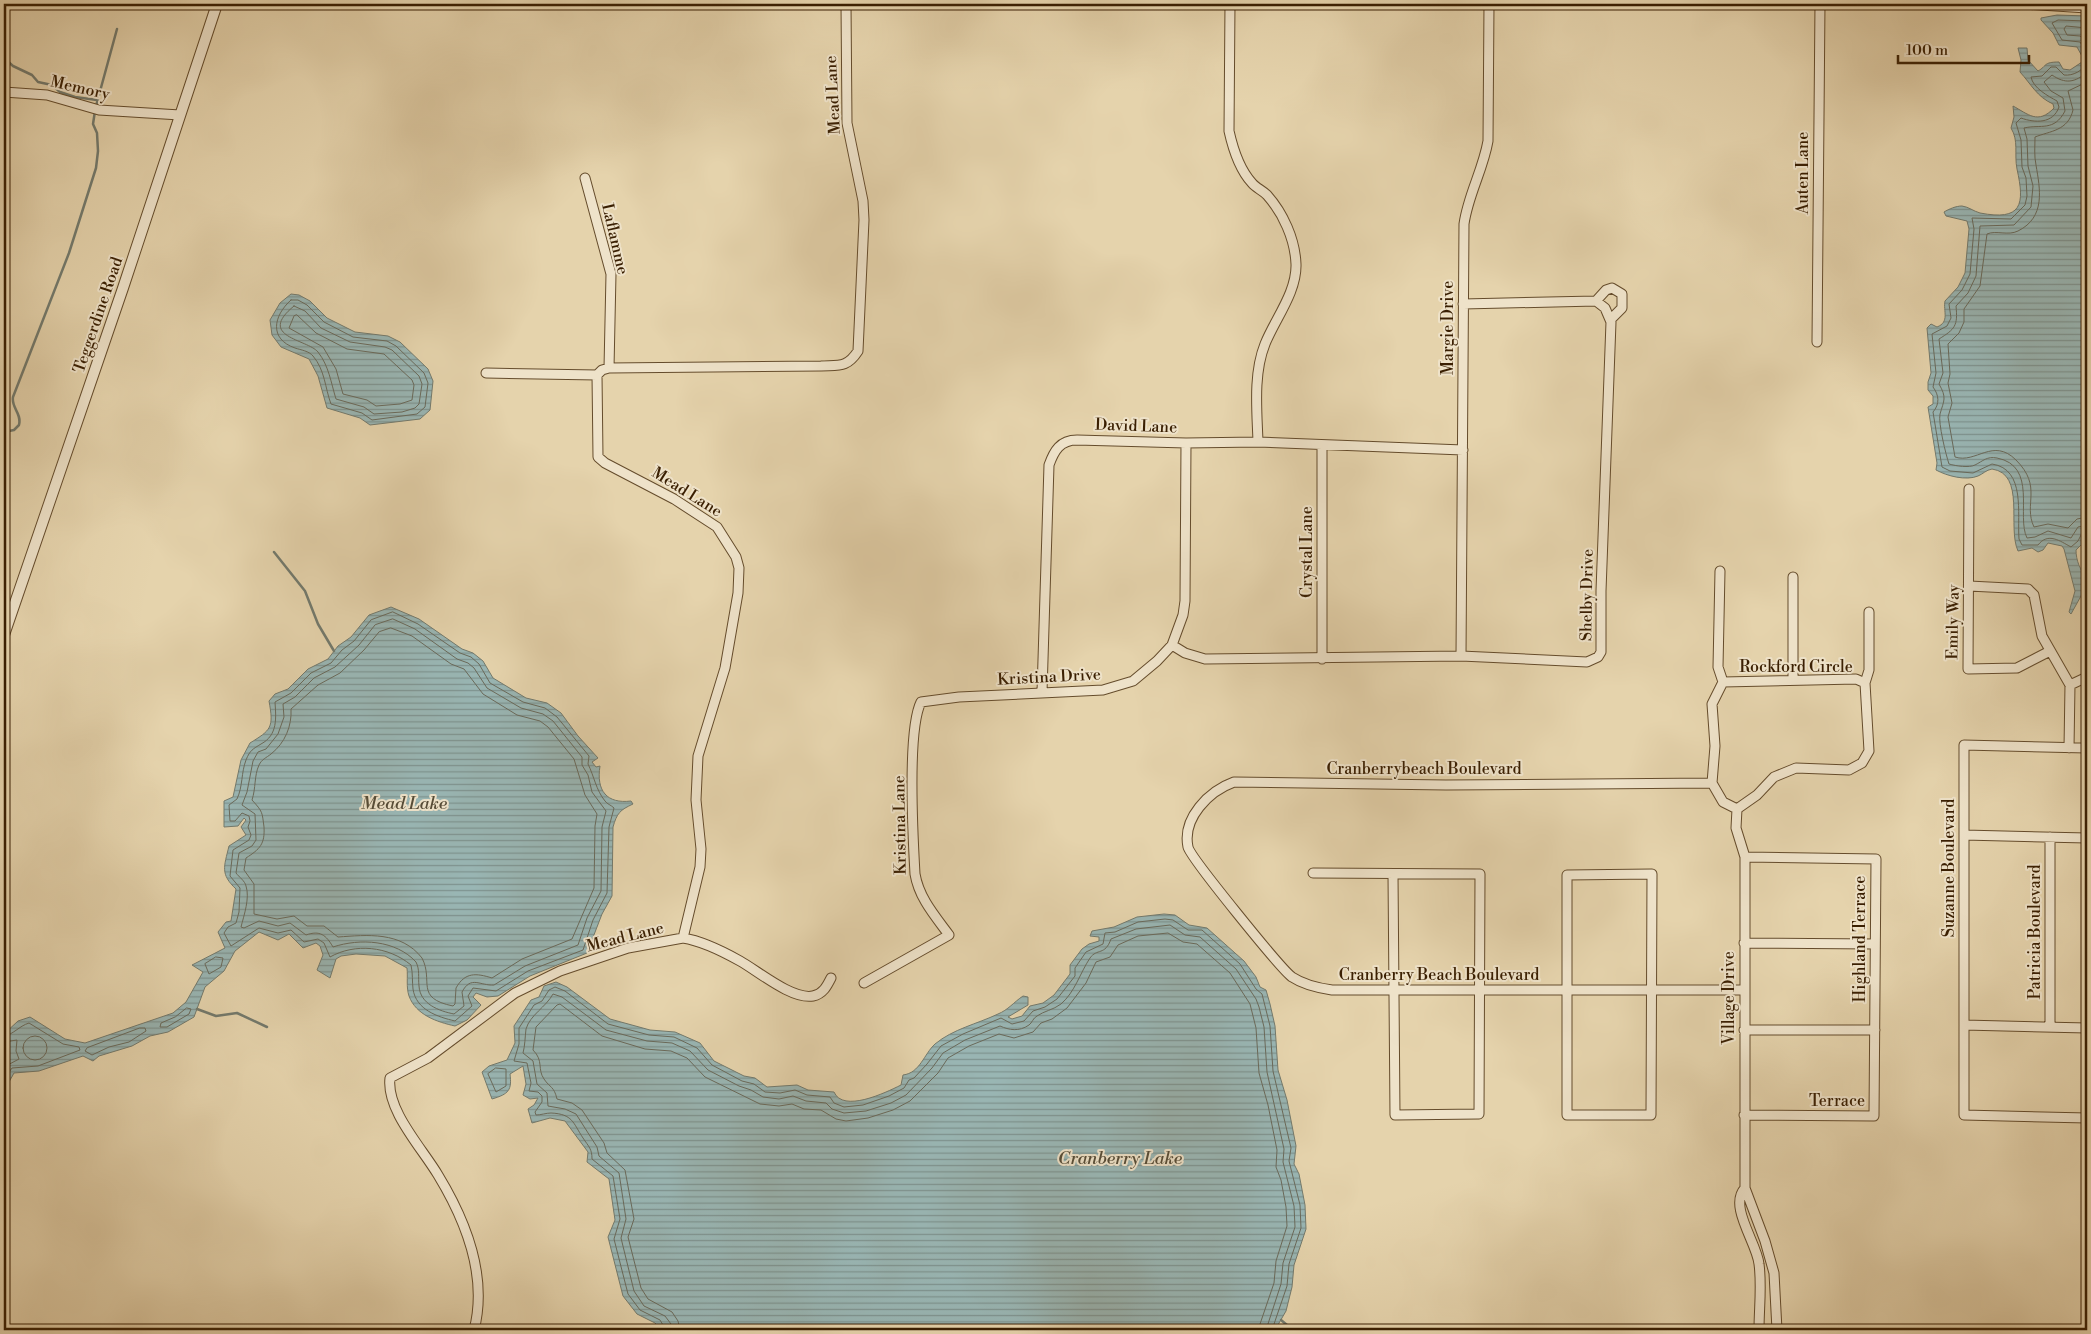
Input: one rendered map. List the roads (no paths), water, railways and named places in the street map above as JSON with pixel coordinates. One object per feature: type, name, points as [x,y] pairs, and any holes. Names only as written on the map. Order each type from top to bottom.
[{"type":"street","name":"Teggerdine Road","points":[[4,635],[217,4]]},
{"type":"street","name":"Mead Lane","points":[[474,1330],[478,1312],[478,1285],[468,1235],[452,1199],[395,1105],[389,1088],[390,1078],[428,1058],[515,993],[560,971],[628,948],[683,938],[700,867],[701,849],[696,800],[698,756],[725,668],[738,593],[739,568],[736,557],[717,526],[674,498],[605,463],[598,456],[597,375],[602,370],[609,368],[821,366],[844,365],[851,362],[858,351],[864,220],[863,201],[847,123],[846,4]]},
{"type":"street","points":[[1230,4],[1229,131],[1233,149],[1251,183],[1266,194],[1283,219],[1289,232],[1296,264],[1289,293],[1265,345],[1259,363],[1258,442]]},
{"type":"street","name":"Margie Drive","points":[[1462,656],[1464,224],[1469,197],[1485,158],[1488,142],[1489,4]]},
{"type":"street","name":"Auten Lane","points":[[1817,342],[1820,4]]},
{"type":"street","points":[[2024,4],[2087,8]]},
{"type":"street","name":"Memory","points":[[4,92],[36,93],[100,110],[180,115]]},
{"type":"street","name":"Laflamme","points":[[585,178],[610,274],[609,368]]},
{"type":"street","points":[[1463,304],[1596,301],[1605,308],[1611,319],[1622,308],[1622,294],[1612,288],[1606,290],[1596,301]]},
{"type":"street","name":"Shelby Drive","points":[[1172,645],[1185,653],[1205,658],[1462,656],[1587,662],[1598,657],[1601,652],[1601,591],[1611,362],[1611,319]]},
{"type":"street","points":[[486,373],[597,375]]},
{"type":"street","name":"David Lane","points":[[1042,692],[1049,465],[1056,448],[1069,440],[1186,443],[1258,442],[1462,450]]},
{"type":"street","name":"Kristina Drive","points":[[920,705],[928,700],[1103,690],[1133,681],[1157,661],[1172,645],[1182,615],[1184,601],[1186,443]]},
{"type":"street","name":"Crystal Lane","points":[[1322,445],[1322,658]]},
{"type":"street","name":"Emily Way","points":[[1970,489],[1968,669],[2017,668],[2050,651]]},
{"type":"street","points":[[1720,571],[1718,667],[1723,682]]},
{"type":"street","points":[[1793,577],[1793,679]]},
{"type":"street","points":[[1969,586],[2028,589],[2034,595],[2042,636],[2070,685],[2069,748]]},
{"type":"street","points":[[1865,683],[1869,670],[1868,612]]},
{"type":"street","points":[[2070,685],[2087,677]]},
{"type":"street","name":"Rockford Circle","points":[[1712,783],[1715,746],[1712,704],[1723,682],[1856,679],[1865,683],[1869,751],[1862,763],[1849,770],[1796,768],[1774,777],[1757,794],[1737,809]]},
{"type":"street","name":"Kristina Lane","points":[[864,983],[949,935],[925,904],[917,886],[915,874],[914,743],[915,719],[920,705]]},
{"type":"street","name":"Suzanne Boulevard","points":[[2087,748],[1964,745],[1964,1115],[2087,1118]]},
{"type":"street","name":"Cranberrybeach Boulevard","points":[[1192,857],[1188,849],[1188,826],[1208,798],[1220,787],[1234,782],[1446,785],[1712,783]]},
{"type":"street","points":[[1712,783],[1723,802],[1737,809]]},
{"type":"street","name":"Village Drive","points":[[1737,809],[1736,828],[1745,857],[1745,1188],[1765,1241],[1774,1273],[1776,1330]]},
{"type":"street","points":[[1964,835],[2087,838]]},
{"type":"street","name":"Patricia Boulevard","points":[[2050,837],[2050,1027]]},
{"type":"street","name":"Cranberry Beach Boulevard","points":[[1192,857],[1268,952],[1291,977],[1314,987],[1332,990],[1744,990]]},
{"type":"street","name":"Highland Terrace","points":[[1745,857],[1876,859],[1875,1030]]},
{"type":"street","points":[[1314,873],[1480,874],[1479,1114],[1395,1115],[1393,874]]},
{"type":"street","points":[[1652,874],[1652,990],[1651,1115],[1567,1115],[1567,875],[1652,874]]},
{"type":"street","points":[[683,938],[693,940],[739,960],[784,989],[805,996],[821,993],[826,989],[831,978]]},
{"type":"street","points":[[1744,943],[1875,944]]},
{"type":"street","points":[[1964,1024],[2087,1028]]},
{"type":"street","points":[[1744,1030],[1875,1030]]},
{"type":"street","name":"Terrace","points":[[1744,1116],[1874,1116],[1875,1030]]},
{"type":"street","name":"Village Drive","points":[[1745,1188],[1740,1193],[1739,1208],[1759,1261],[1759,1330]]},
{"type":"water","points":[[2057,15],[2087,16],[2087,531],[2082,544],[2076,550],[2079,565],[2087,577],[2081,596],[2071,614],[2069,612],[2075,591],[2062,546],[2048,543],[2043,550],[2038,552],[2032,548],[2018,551],[2015,541],[2012,491],[2009,481],[2002,473],[1992,469],[1978,476],[1962,478],[1936,470],[1937,463],[1928,407],[1933,404],[1933,396],[1928,390],[1931,373],[1927,328],[1931,324],[1937,327],[1941,325],[1945,319],[1945,301],[1958,287],[1965,273],[1969,229],[1967,221],[1946,216],[1944,212],[1962,206],[1980,213],[2005,215],[2017,208],[2020,201],[2020,192],[2016,163],[2016,143],[2011,128],[2014,117],[2013,106],[2028,115],[2038,117],[2043,116],[2054,108],[2053,104],[2038,94],[2020,72],[2021,60],[2018,48],[2027,48],[2028,60],[2038,71],[2054,62],[2059,62],[2063,69],[2070,70],[2082,62],[2083,58],[2077,47],[2059,45],[2053,33],[2041,20],[2041,18]]},
{"type":"water","points":[[291,294],[299,295],[310,301],[327,318],[355,332],[388,336],[400,342],[428,369],[433,381],[430,410],[420,419],[370,425],[360,418],[327,408],[318,376],[309,359],[281,347],[272,335],[270,320],[280,303]]},
{"type":"water","name":"Mead Lake","points":[[391,607],[419,619],[462,649],[473,653],[483,661],[493,678],[526,698],[547,703],[561,713],[598,758],[592,762],[596,767],[600,766],[600,782],[605,794],[615,800],[631,801],[633,804],[620,812],[613,827],[612,896],[602,914],[587,953],[530,976],[498,996],[487,997],[476,993],[473,997],[481,1005],[467,1020],[455,1026],[428,1017],[412,1003],[407,986],[407,968],[385,956],[356,954],[341,956],[336,959],[330,978],[317,970],[323,955],[320,946],[316,943],[303,948],[289,934],[278,940],[259,932],[235,951],[224,971],[205,987],[194,1017],[168,1032],[150,1036],[132,1046],[99,1056],[93,1061],[83,1056],[39,1071],[14,1073],[9,1082],[4,1084],[4,1034],[18,1021],[30,1017],[65,1039],[85,1043],[173,1013],[186,1002],[203,972],[192,965],[225,948],[218,932],[226,922],[231,921],[236,889],[227,879],[225,865],[229,846],[246,835],[241,827],[246,820],[244,818],[238,826],[224,827],[224,801],[233,797],[241,760],[250,743],[263,735],[271,723],[269,701],[275,694],[288,689],[308,669],[328,659],[338,646],[351,637],[369,615]]},
{"type":"water","name":"Cranberry Lake","points":[[1164,914],[1175,915],[1189,925],[1207,928],[1244,961],[1256,977],[1260,987],[1266,990],[1270,1004],[1275,1026],[1278,1070],[1287,1100],[1296,1146],[1294,1164],[1299,1174],[1305,1205],[1306,1229],[1294,1265],[1292,1287],[1286,1311],[1275,1330],[662,1330],[655,1323],[637,1314],[623,1296],[608,1237],[615,1220],[609,1179],[587,1162],[588,1152],[565,1121],[550,1118],[532,1123],[528,1109],[534,1105],[538,1098],[530,1099],[523,1095],[526,1084],[523,1066],[510,1074],[510,1088],[508,1091],[492,1099],[482,1072],[489,1066],[507,1060],[515,1043],[514,1026],[531,1000],[539,997],[544,986],[556,982],[567,987],[610,1019],[650,1030],[675,1032],[700,1043],[714,1061],[744,1076],[755,1078],[767,1087],[797,1085],[808,1090],[834,1092],[839,1098],[846,1101],[865,1099],[901,1085],[903,1075],[914,1071],[931,1048],[949,1034],[1002,1012],[1023,996],[1028,997],[1028,1005],[1008,1017],[1012,1019],[1022,1016],[1030,1006],[1043,1003],[1054,995],[1070,974],[1070,965],[1082,949],[1089,944],[1099,941],[1099,937],[1090,936],[1092,931],[1114,927],[1137,917]]},
{"type":"waterway","points":[[96,106],[117,29]]},
{"type":"waterway","points":[[4,58],[13,66],[32,75],[38,82],[52,85],[60,92],[75,97],[97,100]]},
{"type":"waterway","points":[[4,432],[14,430],[19,425],[20,421],[13,397],[69,253],[96,168],[98,151],[97,133],[93,124],[95,111]]},
{"type":"waterway","points":[[274,552],[305,591],[318,624],[334,651]]},
{"type":"waterway","points":[[197,1009],[216,1016],[237,1013],[267,1027]]},
{"type":"waterway","points":[[1281,1320],[1293,1330]]}]
